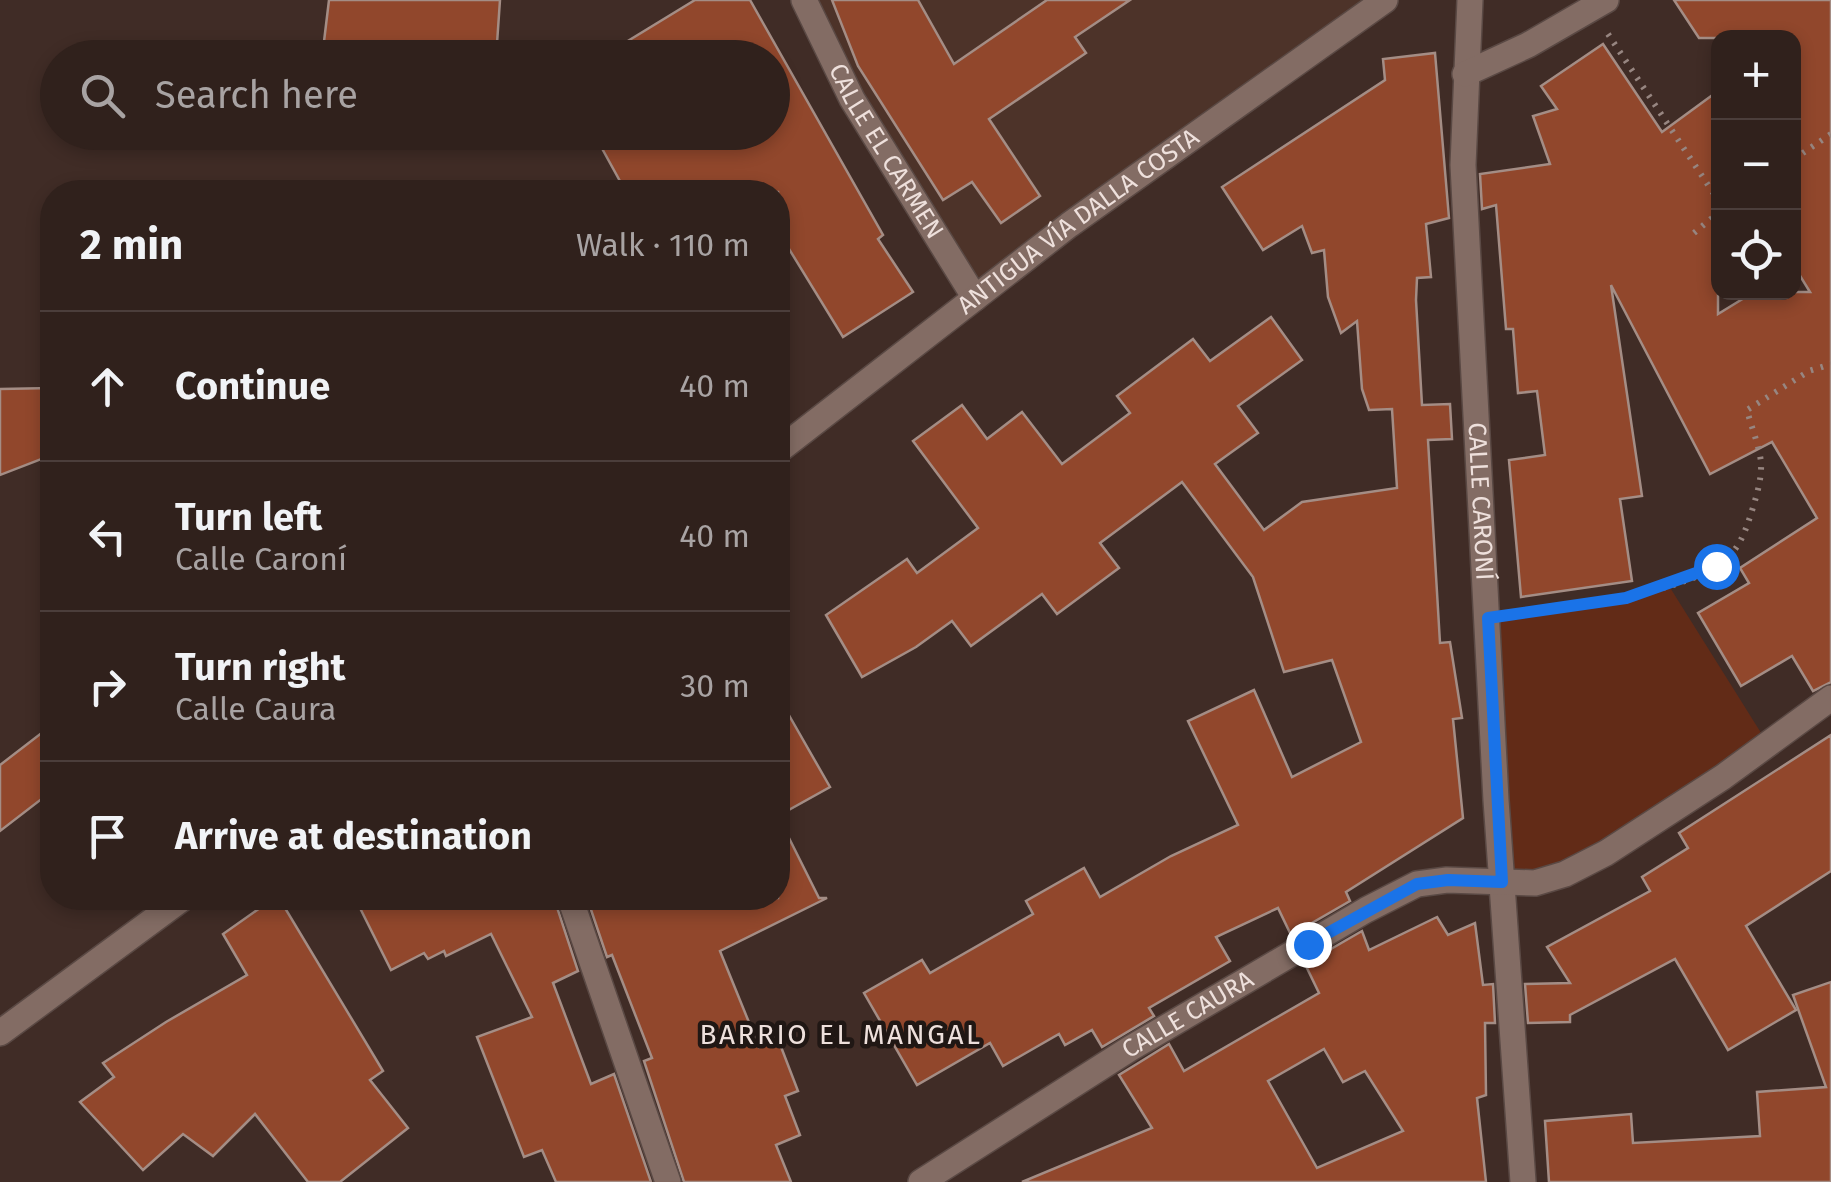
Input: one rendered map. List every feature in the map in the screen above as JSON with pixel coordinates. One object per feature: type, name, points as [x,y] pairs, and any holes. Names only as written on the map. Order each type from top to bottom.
[{"type":"street","name":"CALLE EL CARMEN","points":[[804,0],[852,99],[975,298]]},
{"type":"street","name":"ANTIGUA VÍA DALLA COSTA","points":[[790,441],[1069,225],[1385,0]]},
{"type":"street","name":"CALLE CARONÍ","points":[[1470,0],[1463,164],[1502,882],[1523,1182]]},
{"type":"street","points":[[1466,74],[1528,45],[1598,4]]},
{"type":"street","name":"CALLE CAURA","points":[[922,1182],[1131,1048],[1417,884],[1448,880],[1536,883],[1565,874],[1606,853],[1723,777],[1831,698]]},
{"type":"street","points":[[4,1021],[166,910]]},
{"type":"street","points":[[574,910],[668,1182]]},
{"type":"path","points":[[1598,4],[1711,189]]},
{"type":"path","points":[[1801,155],[1831,136]]},
{"type":"path","points":[[1694,234],[1711,219]]},
{"type":"path","points":[[1488,618],[1626,598],[1716,566],[1730,557],[1743,536],[1759,490],[1761,462],[1747,410],[1809,371],[1831,364]]},
{"type":"shaded area","points":[[804,0],[1385,0],[975,298]]},
{"type":"shaded area","points":[[1669,586],[1768,744],[1606,853],[1502,881],[1488,618],[1627,598]]},
{"type":"building","points":[[329,0],[500,0],[497,40],[324,40]]},
{"type":"building","points":[[695,0],[750,0],[773,40],[629,40]]},
{"type":"building","points":[[832,0],[918,0],[954,64],[1047,0],[1130,0],[1075,37],[1086,53],[989,119],[1040,196],[1001,223],[972,182],[943,200],[858,66]]},
{"type":"building","points":[[1674,0],[1831,0],[1831,682],[1813,691],[1792,656],[1741,686],[1698,613],[1749,583],[1740,568],[1817,518],[1772,442],[1710,474],[1611,285],[1642,496],[1620,499],[1632,581],[1521,597],[1509,460],[1545,455],[1537,391],[1518,393],[1513,329],[1506,329],[1496,205],[1482,209],[1480,174],[1550,164],[1533,116],[1557,109],[1541,86],[1603,44],[1662,132],[1711,96],[1711,300],[1718,300],[1718,314],[1741,300],[1801,300],[1801,292],[1810,292],[1801,277],[1801,30],[1711,30],[1711,38],[1699,38]]},
{"type":"building","points":[[1435,53],[1449,218],[1426,224],[1431,277],[1417,278],[1416,300],[1422,405],[1450,404],[1452,439],[1428,440],[1440,643],[1450,642],[1462,718],[1453,719],[1463,818],[1346,892],[1350,901],[1291,935],[1278,908],[1216,937],[1230,961],[1149,1008],[1154,1016],[1102,1047],[1092,1030],[1065,1045],[1059,1034],[1003,1066],[990,1043],[917,1085],[864,993],[922,960],[930,973],[1033,914],[1026,901],[1084,868],[1100,897],[1171,856],[1238,825],[1188,721],[1254,690],[1292,777],[1361,742],[1332,660],[1284,672],[1253,577],[1182,482],[1100,543],[1119,568],[1057,614],[1042,594],[971,646],[952,621],[916,647],[862,677],[826,615],[907,559],[917,573],[978,528],[913,441],[962,405],[987,439],[1022,412],[1062,464],[1130,413],[1117,396],[1193,339],[1210,361],[1271,317],[1302,360],[1238,406],[1258,433],[1215,464],[1264,530],[1302,502],[1397,488],[1392,409],[1369,410],[1362,389],[1357,321],[1341,333],[1328,297],[1324,250],[1312,253],[1302,226],[1263,250],[1222,187],[1385,80],[1383,59]]},
{"type":"building","points":[[790,71],[883,235],[878,239],[913,292],[843,337],[790,251],[790,180],[619,180],[603,150],[790,150]]},
{"type":"building","points":[[40,388],[40,460],[0,475],[0,389]]},
{"type":"building","points":[[790,717],[830,787],[790,809]]},
{"type":"building","points":[[40,734],[40,800],[0,831],[0,765]]},
{"type":"building","points":[[1831,735],[1831,871],[1746,926],[1796,1010],[1728,1050],[1675,959],[1570,1015],[1570,1022],[1528,1023],[1525,984],[1570,983],[1547,947],[1650,891],[1642,877],[1688,848],[1679,833]]},
{"type":"building","points":[[790,840],[819,898],[827,898],[720,951],[759,1047],[778,1039],[798,1091],[785,1096],[800,1135],[776,1145],[791,1182],[684,1182],[644,1061],[652,1058],[612,955],[607,957],[591,910],[790,910]]},
{"type":"building","points":[[257,910],[286,910],[383,1071],[370,1080],[408,1128],[340,1182],[308,1182],[255,1114],[213,1156],[183,1134],[143,1170],[80,1102],[114,1077],[103,1063],[247,975],[223,934]]},
{"type":"building","points":[[361,910],[558,910],[578,971],[553,983],[591,1084],[614,1074],[651,1182],[556,1182],[542,1150],[524,1157],[477,1037],[532,1017],[491,934],[446,956],[444,951],[428,959],[424,953],[391,970]]},
{"type":"building","points":[[1437,917],[1448,935],[1475,923],[1483,985],[1493,984],[1495,1023],[1485,1023],[1486,1095],[1477,1098],[1486,1182],[1022,1182],[1152,1128],[1119,1075],[1169,1044],[1184,1071],[1319,993],[1305,964],[1362,931],[1369,950]],"holes":[[[1324,1049],[1343,1082],[1365,1071],[1403,1131],[1317,1168],[1268,1081]]]},
{"type":"building","points":[[1831,982],[1831,1182],[1549,1182],[1545,1121],[1631,1114],[1633,1143],[1760,1136],[1757,1092],[1826,1087],[1793,995]]},
{"type":"district","name":"BARRIO EL MANGAL","points":[[841,1034]]},
{"type":"route","points":[[1308,944],[1417,884],[1448,880],[1502,882],[1488,618],[1626,598],[1669,586],[1716,566]]}]
